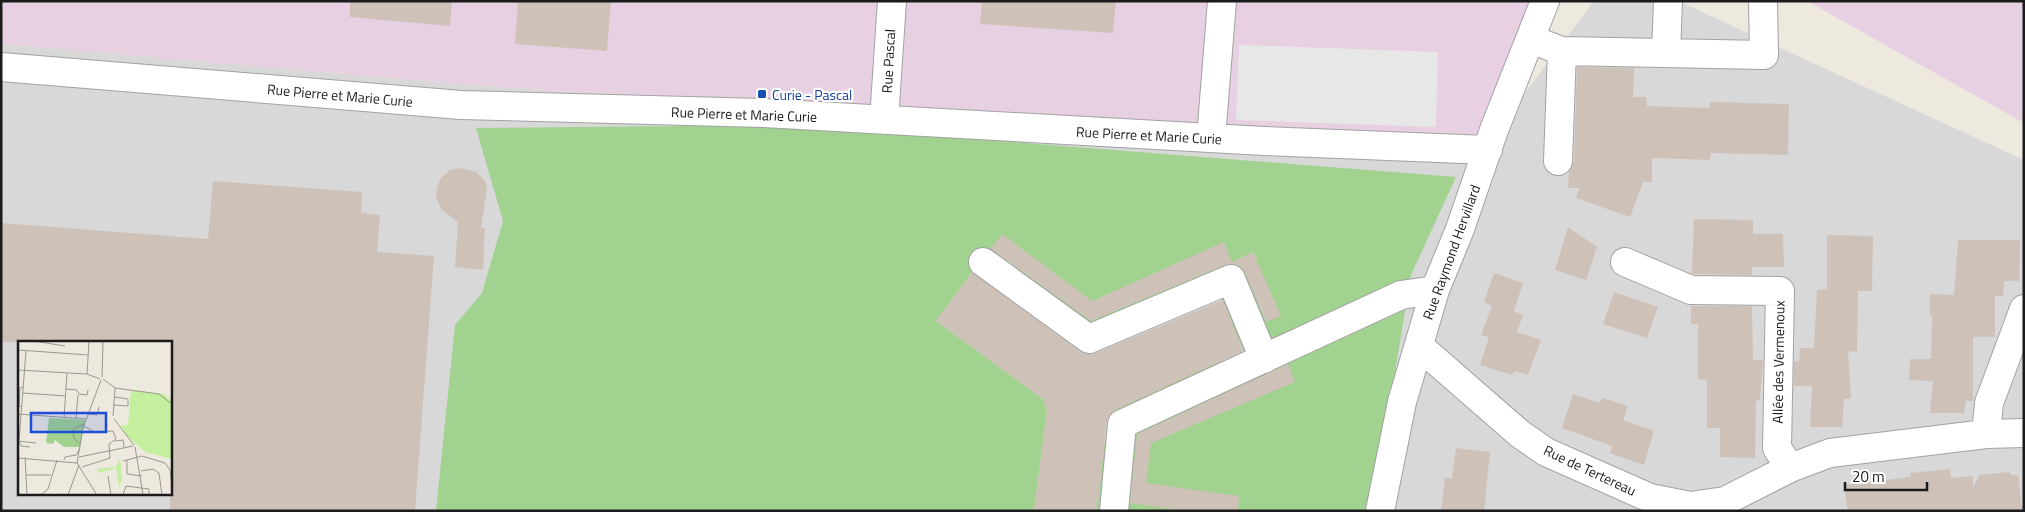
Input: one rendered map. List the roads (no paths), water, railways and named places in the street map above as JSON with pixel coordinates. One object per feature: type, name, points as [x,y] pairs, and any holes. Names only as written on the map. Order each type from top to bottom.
[{"type":"street","name":"Rue Pascal","points":[[884,120],[892,1]]},
{"type":"street","points":[[1211,138],[1222,1]]},
{"type":"street","name":"Rue Raymond Hervillard","points":[[1380,511],[1402,402],[1436,290],[1545,1]]},
{"type":"street","points":[[1666,53],[1668,1]]},
{"type":"street","points":[[1530,39],[1562,51],[1764,54],[1763,1]]},
{"type":"street","points":[[1558,161],[1562,51]]},
{"type":"street","name":"Rue Pierre et Marie Curie","points":[[1,67],[461,105],[764,113],[1211,138],[1265,131],[1409,136],[1488,150]]},
{"type":"street","points":[[983,262],[1089,339],[1232,279],[1264,359]]},
{"type":"street","name":"Allée des Vermenoux","points":[[1625,262],[1692,290],[1780,291],[1777,448],[1790,468]]},
{"type":"street","points":[[1114,511],[1122,424],[1401,295],[1436,290]]},
{"type":"street","points":[[1986,434],[1989,403],[2024,309]]},
{"type":"street","name":"Rue de Tertereau","points":[[1419,346],[1520,434],[1546,452],[1650,498],[1690,506],[1725,501],[1790,468],[1830,453],[1986,434],[2024,433]]},
{"type":"place","name":"Curie - Pascal","points":[[762,94]]}]
